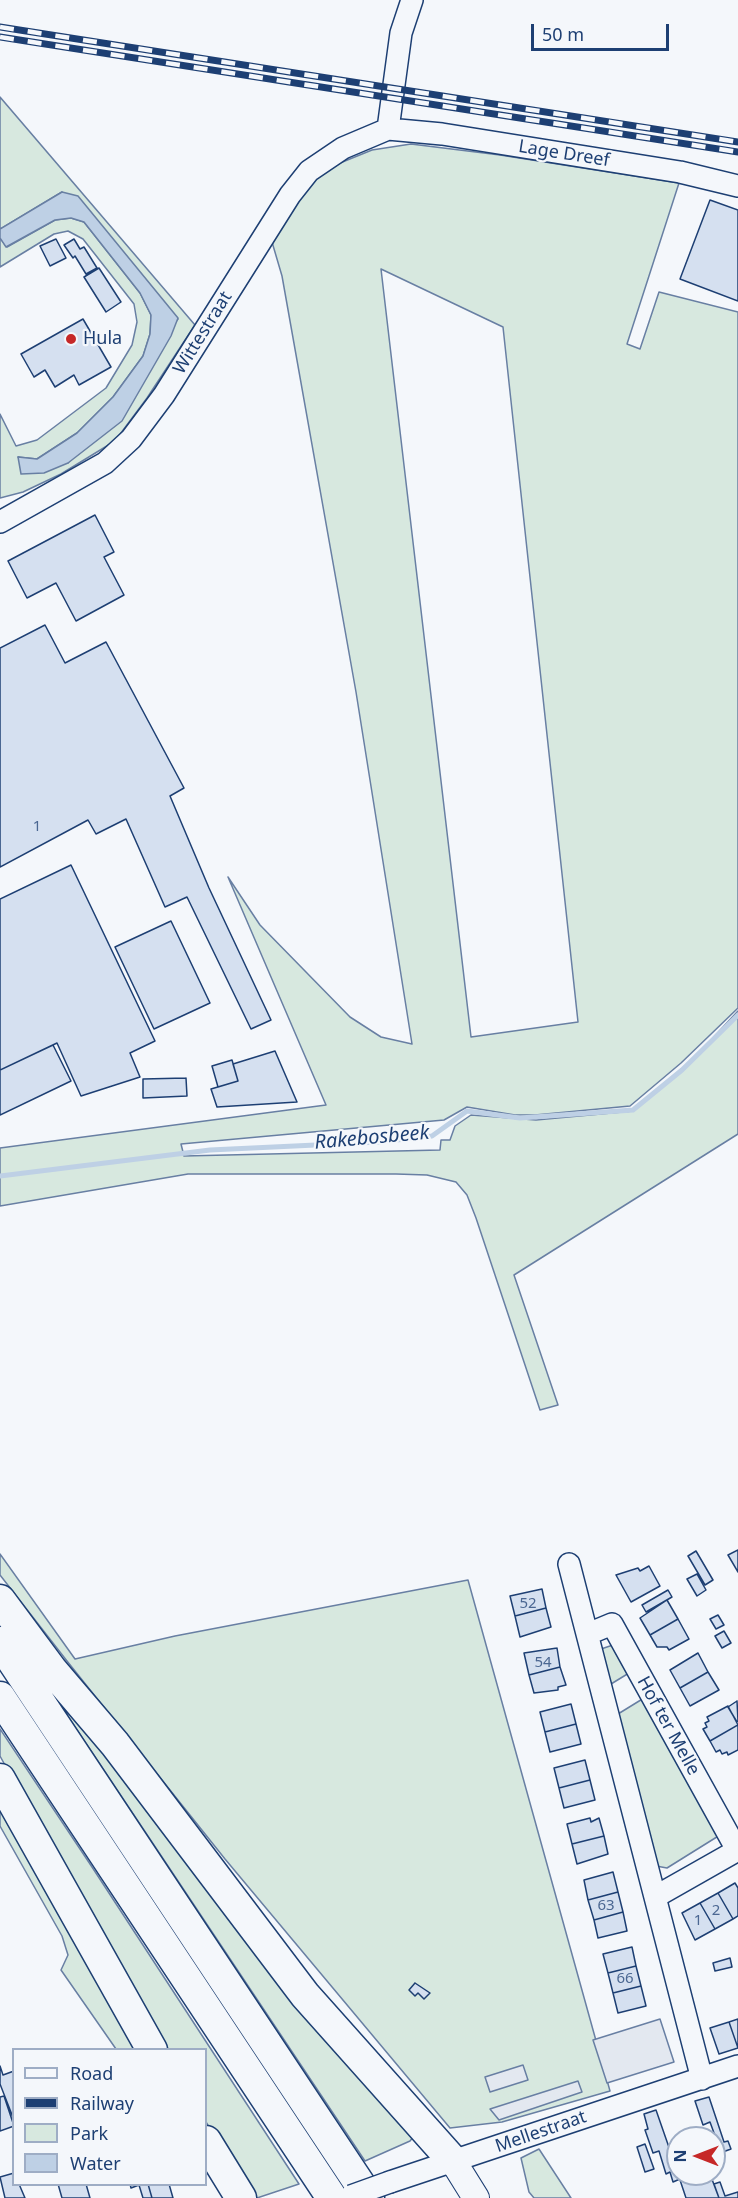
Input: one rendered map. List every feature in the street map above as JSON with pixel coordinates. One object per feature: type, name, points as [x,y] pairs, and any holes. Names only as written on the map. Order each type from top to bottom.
[{"type":"highway","points":[[0,1600],[51,1670],[115,1744],[305,1995],[453,2161]]},
{"type":"highway","points":[[0,1642],[379,2190]]},
{"type":"highway","points":[[0,1697],[332,2198]]},
{"type":"highway","points":[[0,1779],[151,2048]]},
{"type":"highway","points":[[207,2143],[241,2198]]},
{"type":"main road","points":[[453,2161],[477,2198]]},
{"type":"street","points":[[388,129],[401,33],[412,0]]},
{"type":"street","name":"Lage Dreef","points":[[388,129],[442,134],[680,172],[738,186]]},
{"type":"street","name":"Wittestraat","points":[[0,522],[105,463],[131,439],[164,395],[290,195],[309,171],[342,148],[388,129]]},
{"type":"street","points":[[569,1563],[702,2079]]},
{"type":"street","name":"Hof ter Melle","points":[[588,1634],[612,1624],[737,1850],[655,1897]]},
{"type":"street","name":"Mellestraat","points":[[344,2198],[379,2190],[453,2161],[738,2066]]},
{"type":"green space","points":[[0,97],[195,325],[147,398],[115,441],[61,474],[23,492],[0,498],[0,414],[16,446],[37,440],[106,388],[132,345],[137,322],[134,304],[83,239],[68,231],[54,234],[0,267],[0,238],[7,247],[55,220],[71,218],[84,222],[140,293],[151,315],[150,334],[143,356],[113,397],[77,433],[37,459],[18,457],[68,463],[178,319],[62,192],[0,229]]},
{"type":"green space","points":[[411,144],[500,155],[679,183],[627,344],[640,349],[659,292],[738,312],[738,1008],[681,1063],[630,1106],[535,1115],[515,1115],[467,1107],[444,1120],[181,1144],[184,1156],[440,1150],[441,1140],[450,1140],[455,1126],[471,1115],[536,1120],[633,1111],[683,1070],[738,1011],[738,1134],[514,1275],[558,1405],[540,1410],[476,1218],[467,1195],[456,1182],[427,1175],[396,1174],[188,1174],[0,1206],[0,1148],[326,1105],[228,877],[260,925],[350,1017],[381,1037],[412,1044],[356,692],[282,276],[272,242],[299,198],[316,178],[340,163],[372,150]],"holes":[[[381,269],[503,327],[578,1022],[471,1037]]]},
{"type":"green space","points":[[0,1554],[75,1659],[175,1636],[468,1580],[610,2091],[502,2122],[450,2128],[225,1859],[67,1661],[0,1575]]},
{"type":"green space","points":[[13,1634],[414,2136],[410,2141],[365,2161]]},
{"type":"green space","points":[[613,1645],[629,1673],[611,1684],[601,1649]]},
{"type":"green space","points":[[644,1698],[720,1835],[667,1868],[656,1866],[618,1714]]},
{"type":"green space","points":[[0,1729],[299,2184],[257,2198],[222,2149],[207,2124],[207,2048],[160,2048],[0,1756]]},
{"type":"green space","points":[[0,1802],[139,2048],[115,2048],[61,1970],[68,1955],[62,1936],[0,1826]]},
{"type":"green space","points":[[539,2149],[571,2198],[534,2198],[529,2192],[521,2158]]},
{"type":"shaded area","points":[[660,2019],[674,2062],[607,2083],[593,2040]]},
{"type":"shaded area","points":[[523,2065],[528,2080],[490,2092],[485,2077]]},
{"type":"shaded area","points":[[578,2081],[582,2092],[499,2120],[490,2109]]},
{"type":"water","points":[[62,192],[78,196],[178,318],[171,336],[122,421],[68,463],[44,473],[21,474],[18,457],[37,459],[77,433],[113,397],[143,356],[150,334],[151,315],[140,293],[84,222],[71,218],[55,220],[6,247],[0,238],[0,229]]},
{"type":"building","points":[[710,200],[738,210],[738,301],[680,279]]},
{"type":"building","points":[[56,239],[66,258],[50,266],[40,246]]},
{"type":"building","points":[[74,239],[80,249],[84,247],[97,268],[86,274],[75,256],[73,258],[64,245]]},
{"type":"building","points":[[99,268],[121,302],[106,312],[84,277]]},
{"type":"building","name":"Hula","points":[[83,319],[111,367],[79,385],[74,375],[55,387],[45,370],[34,377],[21,354]]},
{"type":"building","points":[[95,515],[114,552],[104,557],[124,595],[76,621],[56,583],[27,598],[8,561]]},
{"type":"building","points":[[45,625],[65,663],[106,642],[184,788],[170,796],[209,888],[271,1020],[251,1029],[187,897],[165,907],[126,819],[96,834],[88,820],[0,867],[0,648]]},
{"type":"building","points":[[71,865],[155,1041],[130,1053],[140,1077],[81,1096],[57,1043],[0,1070],[0,899]]},
{"type":"building","points":[[171,921],[210,1003],[154,1029],[115,947]]},
{"type":"building","points":[[53,1045],[71,1081],[0,1115],[0,1070]]},
{"type":"building","points":[[275,1051],[297,1102],[217,1107],[211,1089],[238,1081],[233,1064]]},
{"type":"building","points":[[232,1060],[238,1081],[218,1087],[212,1066]]},
{"type":"building","points":[[186,1078],[187,1096],[143,1098],[143,1079]]},
{"type":"building","points":[[738,1550],[738,1572],[728,1555]]},
{"type":"building","points":[[696,1551],[713,1580],[705,1585],[688,1556]]},
{"type":"building","points":[[649,1566],[660,1586],[631,1602],[616,1575],[638,1568],[640,1571]]},
{"type":"building","points":[[697,1574],[706,1590],[697,1596],[687,1579]]},
{"type":"building","points":[[542,1589],[546,1608],[515,1616],[510,1596]]},
{"type":"building","points":[[668,1590],[672,1597],[646,1612],[642,1605]]},
{"type":"building","points":[[667,1600],[678,1619],[650,1635],[640,1618]]},
{"type":"building","points":[[546,1608],[551,1627],[520,1637],[515,1616]]},
{"type":"building","points":[[718,1615],[724,1625],[716,1629],[710,1619]]},
{"type":"building","points":[[678,1619],[689,1639],[669,1650],[667,1647],[657,1647],[650,1635]]},
{"type":"building","points":[[724,1631],[731,1643],[722,1648],[715,1636]]},
{"type":"building","points":[[557,1648],[560,1667],[529,1675],[524,1653]]},
{"type":"building","points":[[698,1653],[708,1672],[680,1688],[670,1670]]},
{"type":"building","points":[[560,1667],[566,1685],[558,1687],[558,1690],[534,1693],[529,1675]]},
{"type":"building","points":[[708,1672],[719,1690],[690,1706],[680,1688]]},
{"type":"building","points":[[737,1701],[738,1721],[737,1722],[728,1707]]},
{"type":"building","points":[[571,1704],[576,1724],[545,1732],[540,1712]]},
{"type":"building","points":[[728,1706],[738,1725],[710,1741],[703,1729],[707,1727],[705,1723],[709,1721],[707,1717]]},
{"type":"building","points":[[576,1724],[581,1744],[550,1752],[545,1732]]},
{"type":"building","points":[[738,1725],[738,1750],[728,1755],[727,1752],[722,1754],[720,1750],[716,1752],[710,1741]]},
{"type":"building","points":[[585,1760],[590,1780],[559,1788],[554,1768]]},
{"type":"building","points":[[590,1780],[595,1800],[564,1808],[559,1788]]},
{"type":"building","points":[[590,1818],[591,1822],[599,1818],[604,1836],[572,1844],[567,1824]]},
{"type":"building","points":[[604,1836],[608,1854],[577,1864],[572,1844]]},
{"type":"building","points":[[613,1872],[618,1892],[588,1900],[584,1880]]},
{"type":"building","points":[[735,1883],[738,1888],[738,1916],[733,1919],[718,1893]]},
{"type":"building","points":[[618,1892],[623,1912],[594,1920],[588,1900]]},
{"type":"building","points":[[718,1893],[733,1919],[715,1929],[700,1903]]},
{"type":"building","points":[[700,1903],[715,1929],[695,1940],[682,1913]]},
{"type":"building","points":[[623,1912],[627,1931],[598,1938],[594,1920]]},
{"type":"building","points":[[632,1947],[636,1966],[608,1973],[603,1954]]},
{"type":"building","points":[[730,1958],[732,1967],[715,1971],[713,1963]]},
{"type":"building","points":[[636,1966],[641,1986],[613,1993],[608,1973]]},
{"type":"building","points":[[415,1983],[430,1993],[424,1999],[418,1993],[415,1996],[409,1990]]},
{"type":"building","points":[[641,1986],[646,2006],[618,2013],[613,1993]]},
{"type":"building","points":[[738,2019],[738,2048],[729,2022]]},
{"type":"building","points":[[729,2022],[738,2048],[719,2054],[710,2028]]},
{"type":"building","points":[[0,2066],[3,2075],[12,2072],[12,2115],[0,2084]]},
{"type":"building","points":[[4,2096],[12,2127],[0,2131],[0,2097]]},
{"type":"building","points":[[709,2097],[719,2126],[711,2126],[710,2122],[703,2125],[695,2101]]},
{"type":"building","points":[[656,2110],[666,2139],[666,2174],[659,2151],[653,2153],[645,2130],[648,2129],[644,2114]]},
{"type":"building","points":[[728,2141],[731,2149],[726,2151],[726,2142]]},
{"type":"building","points":[[645,2144],[654,2169],[645,2172],[637,2147]]},
{"type":"building","points":[[12,2174],[12,2186],[20,2186],[25,2198],[5,2198],[0,2177]]},
{"type":"building","points":[[59,2186],[87,2186],[90,2198],[62,2198]]},
{"type":"building","points":[[139,2186],[149,2186],[152,2198],[143,2198]]},
{"type":"building","points":[[149,2186],[170,2186],[173,2198],[152,2198]]},
{"type":"building","points":[[682,2186],[714,2186],[719,2198],[686,2198]]},
{"type":"building","points":[[715,2186],[721,2186],[725,2196],[738,2192],[738,2198],[719,2198]]},
{"type":"waterway","name":"Rakebosbeek","points":[[0,1176],[210,1150],[379,1142],[432,1136],[467,1111],[520,1118],[633,1110],[682,1070],[738,1015]]},
{"type":"railway","points":[[0,27],[738,142]]},
{"type":"railway","points":[[0,37],[738,152]]},
{"type":"place","name":"Hula","points":[[71,339]]}]
